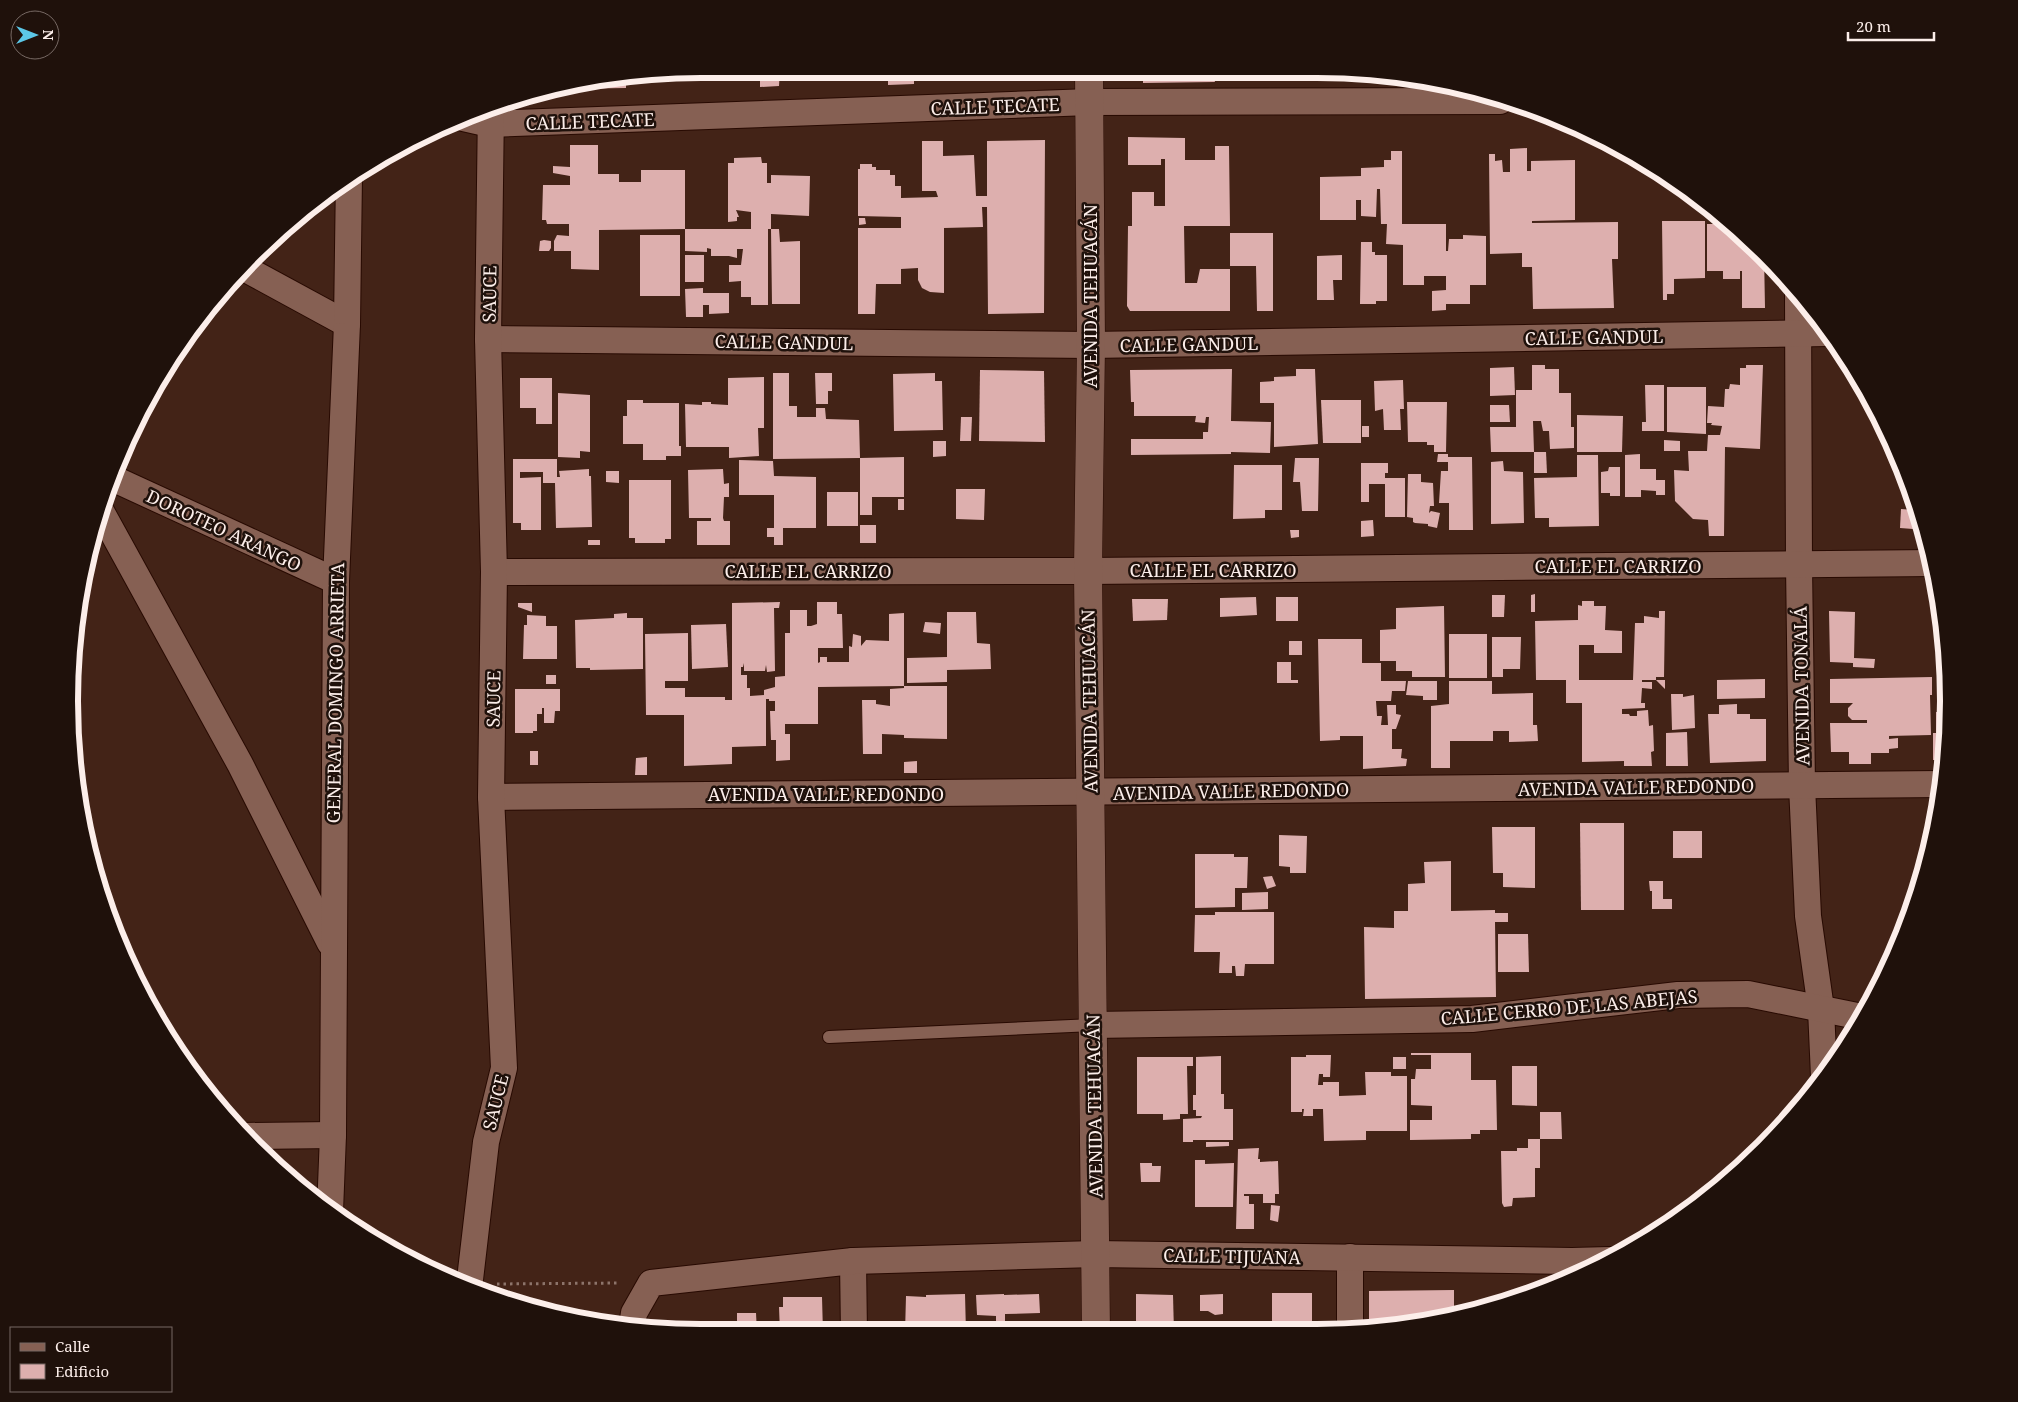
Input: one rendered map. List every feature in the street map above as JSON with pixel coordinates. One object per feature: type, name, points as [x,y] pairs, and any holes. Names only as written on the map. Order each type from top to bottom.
[{"type":"street","name":"AVENIDA TEHUACÁN","points":[[1089,78],[1091,345],[1088,571],[1096,1324]]},
{"type":"street","name":"CALLE TECATE","points":[[491,115],[1090,102],[1485,101]]},
{"type":"street","name":"SAUCE","points":[[470,1280],[486,1142],[504,1068],[491,796],[494,572],[488,339],[491,115]]},
{"type":"street","name":"GENERAL DOMINGO ARRIETA","points":[[330,1202],[333,1135],[336,581],[346,324],[349,187]]},
{"type":"street","points":[[250,271],[346,324]]},
{"type":"street","name":"AVENIDA TONALÁ","points":[[1798,304],[1802,786],[1808,916],[1821,1010],[1823,1064]]},
{"type":"street","name":"CALLE GANDUL","points":[[488,339],[1091,345],[1820,333]]},
{"type":"street","name":"DOROTEO ARANGO","points":[[118,481],[336,581]]},
{"type":"street","points":[[105,519],[240,764],[333,948]]},
{"type":"street","name":"CALLE EL CARRIZO","points":[[494,572],[1088,571],[1925,563]]},
{"type":"street","name":"AVENIDA VALLE REDONDO","points":[[491,796],[1935,784]]},
{"type":"street","name":"CALLE CERRO DE LAS ABEJAS","points":[[1094,1024],[1472,1019],[1678,995],[1748,994],[1855,1016]]},
{"type":"street","points":[[254,1136],[333,1135]]},
{"type":"street","name":"CALLE TIJUANA","points":[[651,1282],[853,1261],[1095,1254],[1350,1257],[1572,1269]]},
{"type":"street","points":[[1350,1257],[1350,1323]]},
{"type":"street","points":[[853,1261],[854,1324]]},
{"type":"street","points":[[633,1320],[634,1314],[651,1282]]},
{"type":"lane","points":[[829,1037],[1094,1024]]},
{"type":"path","points":[[488,1286],[651,1282]]},
{"type":"building","points":[[760,78],[779,78],[779,86],[760,87]]},
{"type":"building","points":[[888,78],[914,78],[914,84],[888,85]]},
{"type":"building","points":[[1143,78],[1214,78],[1215,82],[1143,83]]},
{"type":"building","points":[[1257,78],[1278,78],[1278,79],[1257,80]]},
{"type":"building","points":[[675,79],[675,81],[640,81]]},
{"type":"building","points":[[626,82],[626,88],[581,89]]},
{"type":"building","points":[[1128,137],[1185,138],[1185,160],[1215,160],[1215,146],[1229,146],[1230,226],[1184,226],[1185,283],[1197,283],[1200,269],[1230,269],[1230,311],[1130,311],[1127,306],[1128,226],[1132,226],[1132,192],[1154,192],[1154,206],[1165,206],[1165,159],[1161,159],[1161,165],[1128,165]]},
{"type":"building","points":[[1045,140],[1044,313],[988,314],[987,207],[982,207],[983,227],[944,228],[944,293],[930,292],[922,288],[918,280],[918,268],[901,269],[901,284],[876,284],[875,314],[858,314],[858,228],[901,228],[901,217],[858,216],[858,169],[860,169],[860,164],[872,164],[872,167],[876,167],[876,170],[890,170],[890,175],[895,175],[895,186],[901,186],[901,198],[938,197],[936,191],[922,191],[922,141],[943,141],[943,156],[974,155],[976,196],[987,196],[987,141]]},
{"type":"building","points":[[570,145],[598,145],[598,174],[619,174],[619,182],[641,182],[641,170],[685,170],[685,229],[599,230],[599,270],[571,269],[571,251],[554,251],[554,241],[557,235],[569,236],[569,224],[547,224],[546,220],[542,220],[543,185],[570,185],[570,176],[553,173],[553,166],[570,167]]},
{"type":"building","points":[[1527,148],[1527,171],[1531,171],[1531,161],[1575,160],[1575,220],[1532,221],[1532,223],[1618,222],[1618,259],[1612,259],[1614,308],[1533,309],[1532,267],[1522,267],[1522,253],[1490,254],[1489,154],[1495,154],[1495,161],[1502,160],[1503,172],[1510,172],[1510,149]]},
{"type":"building","points":[[1391,151],[1402,151],[1402,224],[1446,224],[1446,251],[1448,251],[1449,239],[1463,239],[1463,235],[1486,236],[1486,285],[1470,285],[1470,304],[1446,304],[1446,310],[1432,311],[1432,291],[1446,290],[1446,276],[1424,276],[1424,285],[1403,285],[1403,245],[1386,244],[1387,224],[1381,224],[1380,189],[1377,189],[1376,217],[1361,216],[1361,200],[1356,200],[1356,220],[1320,220],[1320,177],[1361,176],[1361,168],[1384,167],[1384,160],[1391,160]]},
{"type":"building","points":[[761,157],[762,163],[767,163],[767,183],[771,183],[771,175],[810,176],[809,216],[771,214],[771,229],[768,229],[768,305],[751,305],[751,297],[741,297],[741,281],[729,282],[729,265],[741,265],[743,249],[737,249],[737,258],[711,256],[711,249],[707,248],[707,252],[685,251],[685,229],[751,229],[751,212],[736,210],[739,217],[737,217],[737,221],[728,222],[728,163],[734,163],[734,158]]},
{"type":"building","points":[[859,218],[865,218],[866,224],[859,225]]},
{"type":"building","points":[[1662,221],[1705,221],[1705,278],[1674,279],[1674,294],[1667,294],[1667,300],[1663,300]]},
{"type":"building","points":[[1707,224],[1718,224],[1764,267],[1765,308],[1742,308],[1742,271],[1740,271],[1740,279],[1723,279],[1723,271],[1707,271]]},
{"type":"building","points":[[771,229],[779,229],[780,242],[800,241],[800,304],[772,304]]},
{"type":"building","points":[[1230,233],[1273,233],[1273,311],[1257,311],[1256,266],[1230,266]]},
{"type":"building","points":[[640,235],[680,235],[680,296],[640,296]]},
{"type":"building","points":[[540,241],[551,241],[551,248],[549,251],[539,251]]},
{"type":"building","points":[[1361,242],[1372,242],[1372,252],[1375,252],[1375,255],[1387,255],[1387,301],[1376,301],[1376,304],[1360,304]]},
{"type":"building","points":[[685,255],[704,255],[704,282],[685,282]]},
{"type":"building","points":[[1342,255],[1342,280],[1333,280],[1334,300],[1317,300],[1317,256]]},
{"type":"building","points":[[703,288],[703,293],[729,293],[729,313],[709,314],[709,305],[703,305],[703,317],[686,317],[685,289]]},
{"type":"building","points":[[1532,365],[1545,365],[1545,369],[1559,369],[1559,393],[1571,393],[1571,427],[1574,427],[1574,448],[1550,449],[1549,431],[1543,431],[1541,421],[1533,421],[1534,452],[1491,452],[1490,427],[1516,427],[1516,390],[1532,390]]},
{"type":"building","points":[[1746,365],[1763,365],[1760,449],[1725,447],[1724,536],[1709,536],[1708,520],[1693,519],[1675,501],[1674,470],[1689,471],[1688,451],[1707,451],[1708,435],[1720,435],[1722,426],[1707,423],[1708,406],[1724,407],[1725,389],[1729,389],[1730,384],[1740,385],[1740,368],[1746,368]]},
{"type":"building","points":[[1514,367],[1515,395],[1490,396],[1490,368]]},
{"type":"building","points":[[1232,369],[1231,421],[1271,422],[1270,453],[1231,452],[1231,454],[1131,455],[1131,439],[1203,439],[1203,432],[1208,432],[1209,417],[1206,417],[1205,423],[1195,422],[1196,416],[1134,416],[1134,402],[1131,402],[1130,370]]},
{"type":"building","points":[[1296,369],[1315,369],[1318,444],[1274,447],[1274,403],[1260,403],[1260,382],[1274,381],[1274,377],[1296,376]]},
{"type":"building","points":[[980,370],[1044,371],[1045,442],[979,441]]},
{"type":"building","points":[[773,373],[789,373],[789,406],[797,406],[797,417],[816,417],[816,408],[825,408],[826,419],[859,420],[860,458],[773,459]]},
{"type":"building","points":[[815,373],[832,373],[832,391],[828,391],[828,404],[816,404]]},
{"type":"building","points":[[935,373],[935,381],[942,381],[943,430],[894,431],[893,374]]},
{"type":"building","points":[[764,377],[764,428],[758,428],[759,456],[729,458],[729,447],[686,447],[685,404],[702,405],[702,402],[711,402],[711,404],[728,405],[728,378]]},
{"type":"building","points":[[520,378],[552,378],[552,424],[536,424],[536,408],[520,408]]},
{"type":"building","points":[[1403,380],[1404,409],[1400,409],[1401,430],[1384,430],[1383,409],[1375,411],[1374,381]]},
{"type":"building","points":[[1645,385],[1664,385],[1664,431],[1642,431],[1642,422],[1646,422]]},
{"type":"building","points":[[1667,387],[1706,387],[1706,434],[1667,432]]},
{"type":"building","points":[[558,393],[590,395],[590,452],[580,451],[580,458],[558,457]]},
{"type":"building","points":[[627,400],[643,400],[643,403],[679,403],[679,446],[681,446],[681,456],[666,456],[666,460],[643,460],[643,444],[623,444],[623,416],[627,416]]},
{"type":"building","points":[[1321,400],[1361,400],[1361,443],[1323,443]]},
{"type":"building","points":[[1407,402],[1447,402],[1446,452],[1434,452],[1434,445],[1427,445],[1427,442],[1408,442]]},
{"type":"building","points":[[1490,405],[1509,405],[1510,422],[1490,422]]},
{"type":"building","points":[[1577,415],[1623,416],[1622,452],[1577,452]]},
{"type":"building","points":[[961,417],[972,417],[971,441],[960,441]]},
{"type":"building","points":[[1362,426],[1369,426],[1369,437],[1362,437]]},
{"type":"building","points":[[1664,440],[1680,441],[1680,451],[1664,451]]},
{"type":"building","points":[[933,441],[946,441],[946,456],[933,457]]},
{"type":"building","points":[[1534,452],[1546,452],[1547,473],[1534,473]]},
{"type":"building","points":[[1438,454],[1448,454],[1448,457],[1472,457],[1473,530],[1449,530],[1449,503],[1439,503],[1441,471],[1448,471],[1448,462],[1437,462]]},
{"type":"building","points":[[1640,454],[1640,469],[1656,469],[1656,480],[1665,480],[1665,495],[1656,495],[1656,491],[1641,490],[1641,497],[1625,497],[1625,455]]},
{"type":"building","points":[[1577,455],[1598,455],[1599,526],[1549,527],[1549,518],[1535,518],[1534,478],[1577,477]]},
{"type":"building","points":[[904,457],[904,497],[872,497],[872,515],[860,515],[860,458]]},
{"type":"building","points":[[1295,458],[1319,458],[1318,511],[1302,511],[1300,482],[1293,482]]},
{"type":"building","points":[[513,459],[557,459],[557,477],[560,477],[559,471],[589,469],[589,476],[591,476],[592,527],[556,528],[555,483],[543,483],[543,472],[520,472],[520,478],[541,477],[541,530],[521,530],[521,523],[513,523]]},
{"type":"building","points":[[739,460],[773,461],[774,476],[816,477],[816,528],[783,528],[783,545],[774,545],[774,537],[767,537],[767,528],[774,528],[774,495],[739,495]]},
{"type":"building","points":[[1503,461],[1504,471],[1523,472],[1524,523],[1491,524],[1491,462]]},
{"type":"building","points":[[1361,463],[1388,463],[1388,473],[1385,473],[1385,478],[1405,478],[1405,517],[1385,517],[1385,484],[1369,484],[1369,502],[1361,502]]},
{"type":"building","points":[[1234,465],[1282,465],[1282,510],[1265,510],[1265,518],[1233,519]]},
{"type":"building","points":[[1609,467],[1620,467],[1620,496],[1610,496],[1610,493],[1601,493],[1601,472],[1608,471]]},
{"type":"building","points":[[723,469],[724,484],[729,483],[729,497],[724,497],[723,518],[724,521],[730,521],[730,545],[697,545],[697,521],[711,521],[711,518],[689,518],[688,470]]},
{"type":"building","points":[[606,471],[619,471],[619,483],[606,482]]},
{"type":"building","points":[[1408,474],[1421,474],[1421,482],[1433,483],[1434,506],[1430,506],[1429,513],[1431,511],[1440,513],[1437,528],[1428,526],[1428,524],[1415,523],[1413,518],[1407,517]]},
{"type":"building","points":[[629,480],[671,480],[671,539],[665,539],[665,543],[635,543],[635,538],[629,538]]},
{"type":"building","points":[[956,489],[985,489],[984,520],[956,519]]},
{"type":"building","points":[[827,492],[858,492],[858,526],[827,526]]},
{"type":"building","points":[[898,499],[904,499],[904,510],[898,510]]},
{"type":"building","points":[[1901,509],[1910,510],[1913,522],[1913,529],[1900,528]]},
{"type":"building","points":[[1373,520],[1374,536],[1361,537],[1361,521]]},
{"type":"building","points":[[860,525],[876,525],[876,543],[860,543]]},
{"type":"building","points":[[1290,530],[1299,530],[1299,537],[1291,538]]},
{"type":"building","points":[[588,540],[600,540],[600,545],[588,545]]},
{"type":"building","points":[[1535,594],[1535,612],[1531,612],[1531,595]]},
{"type":"building","points":[[1492,595],[1505,595],[1504,617],[1492,617]]},
{"type":"building","points":[[1256,597],[1257,615],[1220,617],[1220,598]]},
{"type":"building","points":[[1276,597],[1298,597],[1298,621],[1276,621]]},
{"type":"building","points":[[1132,599],[1168,599],[1167,620],[1133,621]]},
{"type":"building","points":[[1582,601],[1594,601],[1594,606],[1606,606],[1605,630],[1622,631],[1622,653],[1594,653],[1594,645],[1579,645],[1579,680],[1633,680],[1635,623],[1644,623],[1644,616],[1659,618],[1659,611],[1665,611],[1664,677],[1656,677],[1656,680],[1642,680],[1642,682],[1652,682],[1652,689],[1642,688],[1641,703],[1645,703],[1645,708],[1622,709],[1622,714],[1629,714],[1630,716],[1637,716],[1637,711],[1648,710],[1649,726],[1653,725],[1654,751],[1651,752],[1652,766],[1624,766],[1624,761],[1582,762],[1582,703],[1566,703],[1566,680],[1536,680],[1535,621],[1578,620],[1578,605],[1582,606]]},
{"type":"building","points":[[780,602],[779,608],[774,608],[775,671],[767,672],[766,665],[765,671],[744,671],[744,663],[743,667],[741,667],[741,675],[747,675],[747,688],[750,688],[750,696],[764,695],[764,690],[775,687],[775,677],[785,676],[785,633],[790,633],[790,610],[807,610],[807,626],[811,626],[817,624],[817,602],[837,602],[837,614],[842,614],[843,648],[818,648],[818,663],[820,662],[820,657],[827,657],[827,662],[849,662],[849,646],[852,647],[853,634],[861,636],[861,646],[866,640],[889,641],[889,614],[904,613],[904,686],[818,687],[818,724],[785,724],[785,734],[790,734],[790,760],[776,761],[776,740],[771,740],[770,711],[775,711],[775,701],[766,699],[766,746],[732,747],[732,764],[684,766],[684,715],[646,715],[645,634],[688,633],[688,681],[665,681],[665,688],[685,688],[685,697],[725,697],[725,700],[732,700],[732,603]]},
{"type":"building","points":[[518,603],[532,603],[532,612],[518,607]]},
{"type":"building","points":[[1444,606],[1445,677],[1412,677],[1412,671],[1396,671],[1396,661],[1380,661],[1380,630],[1396,629],[1396,608]]},
{"type":"building","points":[[1829,611],[1855,612],[1854,658],[1875,659],[1874,668],[1853,667],[1853,663],[1830,662]]},
{"type":"building","points":[[947,612],[976,612],[977,643],[990,644],[991,669],[947,670],[947,682],[907,683],[907,658],[947,657]]},
{"type":"building","points":[[627,613],[627,618],[643,618],[643,669],[590,670],[590,668],[576,668],[575,620],[614,618],[614,614]]},
{"type":"building","points":[[527,615],[546,616],[546,626],[557,626],[557,659],[523,659],[524,625],[527,625]]},
{"type":"building","points":[[925,622],[941,623],[940,634],[923,632]]},
{"type":"building","points":[[726,624],[728,667],[692,669],[691,625]]},
{"type":"building","points":[[1449,634],[1487,634],[1487,678],[1449,678]]},
{"type":"building","points":[[1492,637],[1521,637],[1520,669],[1503,669],[1503,677],[1492,677]]},
{"type":"building","points":[[1318,639],[1362,639],[1362,663],[1381,663],[1381,681],[1406,681],[1405,691],[1392,691],[1391,701],[1376,701],[1377,716],[1382,716],[1381,725],[1388,725],[1387,705],[1396,705],[1396,714],[1401,715],[1396,729],[1392,729],[1392,749],[1402,749],[1401,758],[1407,759],[1406,766],[1363,769],[1363,736],[1340,736],[1340,740],[1320,741]]},
{"type":"building","points":[[1289,641],[1302,641],[1302,655],[1289,655]]},
{"type":"building","points":[[1277,662],[1291,662],[1291,680],[1298,680],[1298,683],[1277,683]]},
{"type":"building","points":[[546,675],[556,675],[556,684],[546,684]]},
{"type":"building","points":[[1932,677],[1932,695],[1930,695],[1931,735],[1889,736],[1889,739],[1898,738],[1898,748],[1889,749],[1889,753],[1871,753],[1871,764],[1849,764],[1849,752],[1831,752],[1830,723],[1867,723],[1867,720],[1852,720],[1848,716],[1848,708],[1853,703],[1830,703],[1830,679]]},
{"type":"building","points":[[1765,679],[1765,698],[1717,699],[1717,680]]},
{"type":"building","points":[[1656,680],[1665,680],[1665,689]]},
{"type":"building","points":[[1408,681],[1437,681],[1437,700],[1423,700],[1423,696],[1406,695]]},
{"type":"building","points":[[1449,681],[1492,681],[1492,694],[1533,693],[1533,725],[1537,725],[1538,741],[1509,742],[1509,731],[1493,731],[1493,741],[1450,741],[1450,768],[1431,768],[1431,706],[1449,704]]},
{"type":"building","points":[[904,686],[947,686],[947,739],[904,738],[904,735],[882,734],[882,754],[863,754],[862,700],[876,700],[876,704],[890,706],[890,689],[904,688]]},
{"type":"building","points":[[515,689],[560,689],[560,711],[555,711],[554,723],[544,723],[544,708],[542,708],[542,714],[537,714],[537,731],[533,731],[533,733],[515,733]]},
{"type":"building","points":[[1671,694],[1683,694],[1683,697],[1694,695],[1695,728],[1672,730]]},
{"type":"building","points":[[1737,704],[1737,714],[1750,714],[1750,719],[1766,719],[1766,761],[1710,763],[1708,714],[1719,714],[1719,705]]},
{"type":"building","points":[[1936,712],[1940,712],[1937,760],[1933,760],[1933,733],[1936,733]]},
{"type":"building","points":[[1687,732],[1688,766],[1666,766],[1666,733]]},
{"type":"building","points":[[530,751],[538,751],[538,765],[530,765]]},
{"type":"building","points":[[647,757],[647,775],[635,775],[636,758]]},
{"type":"building","points":[[917,761],[917,773],[904,773],[904,762]]},
{"type":"building","points":[[1580,823],[1624,823],[1624,910],[1581,910]]},
{"type":"building","points":[[1492,827],[1535,827],[1535,888],[1503,887],[1503,873],[1493,873]]},
{"type":"building","points":[[1673,831],[1702,831],[1702,858],[1673,858]]},
{"type":"building","points":[[1279,835],[1307,836],[1306,873],[1290,873],[1290,867],[1279,866]]},
{"type":"building","points":[[1195,854],[1234,854],[1234,857],[1248,857],[1247,888],[1235,888],[1235,907],[1195,908]]},
{"type":"building","points":[[1451,861],[1451,911],[1495,910],[1495,913],[1508,913],[1508,922],[1495,922],[1496,997],[1365,999],[1364,927],[1394,928],[1394,911],[1408,911],[1408,884],[1425,883],[1424,862]]},
{"type":"building","points":[[1272,876],[1276,886],[1267,889],[1263,877]]},
{"type":"building","points":[[1649,881],[1663,881],[1663,899],[1672,899],[1672,909],[1652,909],[1652,891],[1650,891]]},
{"type":"building","points":[[1268,892],[1268,909],[1242,910],[1242,893]]},
{"type":"building","points":[[1215,912],[1274,912],[1274,964],[1245,964],[1244,976],[1236,976],[1235,966],[1232,966],[1232,973],[1219,973],[1220,952],[1194,952],[1195,915],[1215,915]]},
{"type":"building","points":[[1498,934],[1528,934],[1529,972],[1498,972]]},
{"type":"building","points":[[1411,1053],[1471,1053],[1471,1080],[1496,1080],[1497,1130],[1480,1130],[1480,1134],[1471,1134],[1471,1139],[1410,1140],[1410,1120],[1432,1120],[1432,1106],[1411,1105],[1411,1079],[1415,1079],[1416,1069],[1431,1069],[1431,1055],[1411,1055]]},
{"type":"building","points":[[1306,1055],[1331,1055],[1330,1077],[1323,1077],[1323,1074],[1319,1074],[1318,1085],[1323,1085],[1323,1082],[1339,1082],[1339,1096],[1366,1095],[1365,1072],[1391,1072],[1391,1076],[1407,1076],[1407,1131],[1366,1131],[1366,1140],[1324,1141],[1323,1109],[1313,1109],[1313,1116],[1303,1116],[1304,1109],[1302,1109],[1302,1112],[1291,1112],[1291,1057],[1306,1057]]},
{"type":"building","points":[[1221,1056],[1221,1094],[1224,1094],[1224,1109],[1233,1109],[1233,1140],[1193,1140],[1193,1142],[1183,1142],[1183,1119],[1201,1118],[1202,1116],[1196,1116],[1196,1110],[1193,1110],[1193,1095],[1196,1095],[1196,1057]]},
{"type":"building","points":[[1137,1057],[1193,1057],[1193,1066],[1187,1066],[1188,1114],[1180,1114],[1180,1119],[1163,1120],[1163,1114],[1137,1114]]},
{"type":"building","points":[[1393,1057],[1406,1057],[1406,1069],[1393,1069]]},
{"type":"building","points":[[1512,1066],[1537,1066],[1537,1106],[1512,1105]]},
{"type":"building","points":[[1540,1112],[1561,1112],[1562,1139],[1540,1139]]},
{"type":"building","points":[[1528,1139],[1540,1139],[1540,1168],[1535,1168],[1535,1197],[1513,1198],[1512,1206],[1504,1207],[1502,1203],[1501,1151],[1517,1151],[1517,1148],[1528,1148]]},
{"type":"building","points":[[1206,1142],[1229,1142],[1229,1146],[1206,1147]]},
{"type":"building","points":[[1259,1148],[1258,1159],[1260,1159],[1260,1162],[1278,1161],[1279,1194],[1275,1194],[1275,1203],[1263,1203],[1263,1194],[1244,1194],[1244,1196],[1249,1196],[1249,1204],[1254,1204],[1254,1229],[1236,1229],[1238,1149]]},
{"type":"building","points":[[1195,1160],[1205,1160],[1205,1164],[1234,1163],[1233,1207],[1195,1207]]},
{"type":"building","points":[[1140,1163],[1152,1163],[1152,1166],[1161,1166],[1160,1182],[1141,1182]]},
{"type":"building","points":[[1271,1205],[1280,1206],[1278,1222],[1270,1220]]},
{"type":"building","points":[[1454,1290],[1454,1309],[1439,1313],[1369,1322],[1369,1291]]},
{"type":"building","points":[[1272,1293],[1312,1293],[1312,1324],[1272,1324]]},
{"type":"building","points":[[965,1294],[966,1324],[905,1324],[906,1296],[926,1297],[926,1295]]},
{"type":"building","points":[[1039,1294],[1040,1313],[1005,1314],[1005,1324],[996,1324],[996,1316],[977,1315],[976,1295]]},
{"type":"building","points":[[1136,1294],[1173,1295],[1174,1324],[1136,1324]]},
{"type":"building","points":[[1223,1294],[1223,1314],[1215,1315],[1208,1311],[1200,1311],[1200,1295]]},
{"type":"building","points":[[783,1297],[822,1297],[823,1324],[780,1324],[779,1307],[783,1307]]},
{"type":"building","points":[[737,1313],[756,1313],[757,1324],[737,1324]]}]
